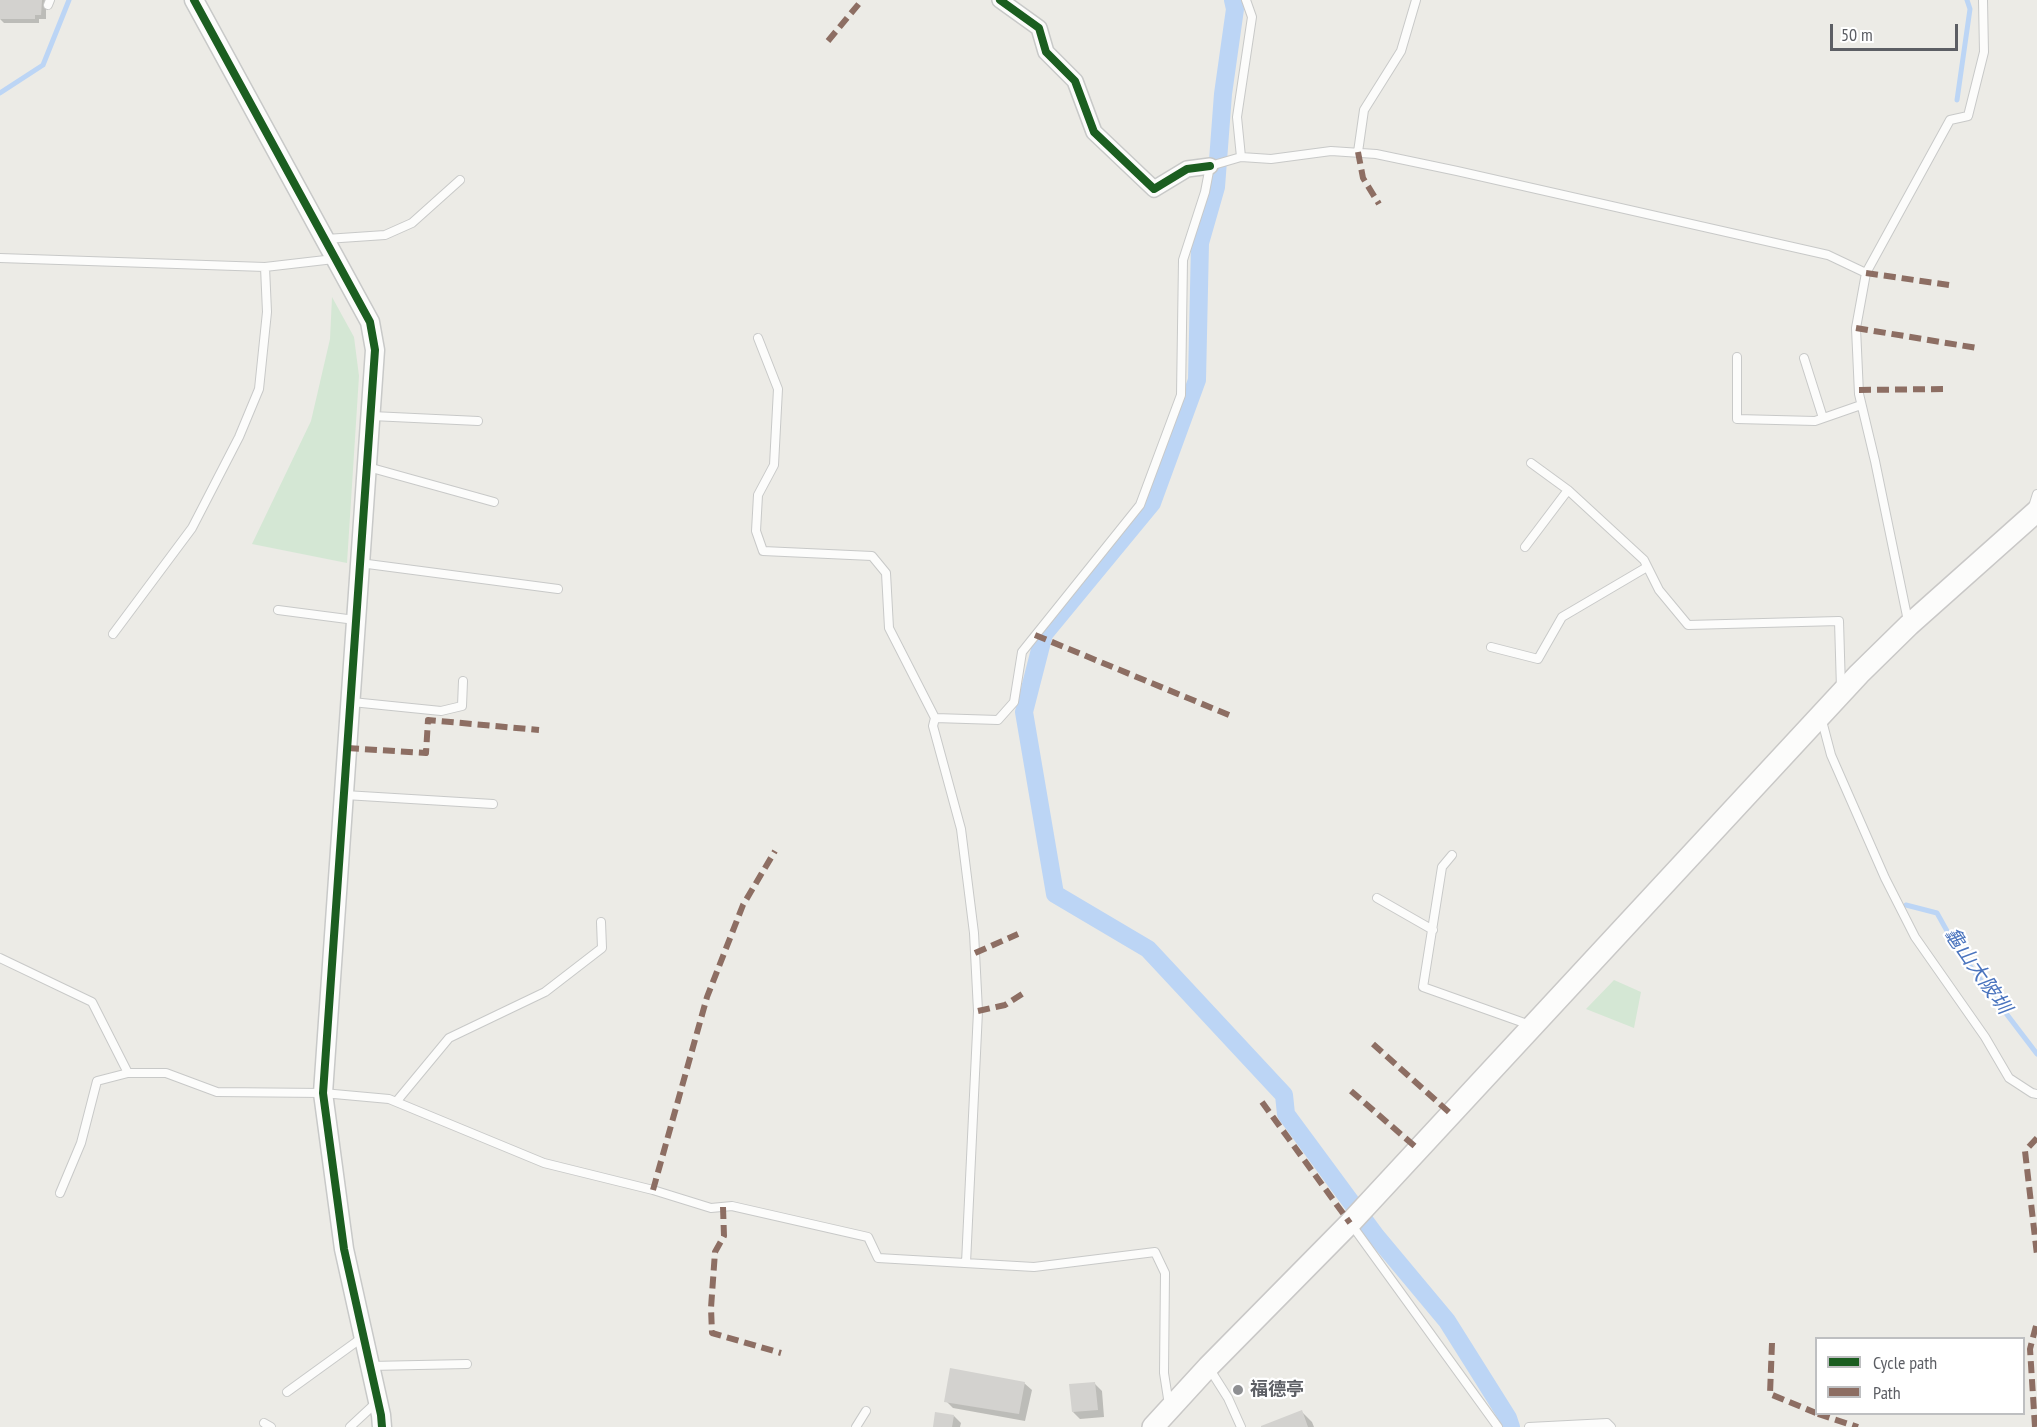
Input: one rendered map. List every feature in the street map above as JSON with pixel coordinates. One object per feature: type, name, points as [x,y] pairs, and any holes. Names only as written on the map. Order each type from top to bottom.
[{"type":"main road","points":[[1153,1427],[1208,1367],[1350,1223],[1841,693],[1909,625],[2034,514]]},
{"type":"street","points":[[194,0],[370,322],[375,350],[323,1093],[344,1249],[382,1427]]},
{"type":"street","points":[[999,0],[1039,28],[1046,52],[1075,81],[1094,132],[1154,189],[1187,169],[1210,166]]},
{"type":"lane","points":[[1241,157],[1237,117],[1252,17],[1246,0]]},
{"type":"lane","points":[[1358,152],[1364,110],[1401,51],[1416,0]]},
{"type":"lane","points":[[1909,625],[1875,461],[1858,394],[1856,328],[1866,273],[1950,120],[1968,116],[1984,52],[1983,0]]},
{"type":"lane","points":[[935,718],[998,720],[1014,702],[1022,652],[1140,505],[1181,395],[1183,260],[1205,192],[1210,166],[1241,157],[1271,159],[1331,151],[1358,152],[1457,171],[1828,255],[1866,273]]},
{"type":"lane","points":[[325,239],[385,236],[412,222],[460,180]]},
{"type":"lane","points":[[0,258],[265,267],[335,258]]},
{"type":"lane","points":[[113,634],[192,528],[239,437],[258,389],[267,312],[265,267]]},
{"type":"lane","points":[[758,338],[778,389],[774,465],[758,495],[756,531],[763,551],[872,556],[886,573],[889,628],[935,718],[933,726],[961,829],[974,933],[978,1011],[966,1263]]},
{"type":"lane","points":[[1737,357],[1737,419],[1815,421],[1861,405]]},
{"type":"lane","points":[[1804,358],[1823,418]]},
{"type":"lane","points":[[371,416],[478,421]]},
{"type":"lane","points":[[1531,463],[1568,490],[1644,560],[1659,591],[1688,624],[1839,621],[1841,693]]},
{"type":"lane","points":[[367,466],[494,502]]},
{"type":"lane","points":[[1526,547],[1568,490]]},
{"type":"lane","points":[[2034,514],[2037,494]]},
{"type":"lane","points":[[360,563],[558,589]]},
{"type":"lane","points":[[1491,647],[1538,659],[1562,617],[1647,567]]},
{"type":"lane","points":[[278,610],[356,620]]},
{"type":"lane","points":[[350,702],[441,711],[462,706],[463,681]]},
{"type":"lane","points":[[1821,716],[1831,755],[1885,878],[1915,937],[1985,1037],[2009,1078],[2037,1094]]},
{"type":"lane","points":[[344,795],[493,804]]},
{"type":"lane","points":[[1452,855],[1442,867],[1423,987],[1532,1025]]},
{"type":"lane","points":[[1377,898],[1433,930]]},
{"type":"lane","points":[[396,1102],[449,1038],[544,992],[602,948],[601,922]]},
{"type":"lane","points":[[0,958],[92,1002],[128,1073]]},
{"type":"lane","points":[[60,1193],[81,1143],[98,1081],[128,1073],[166,1073],[217,1092],[323,1093],[389,1099],[544,1163],[653,1190],[711,1208],[732,1206],[868,1237],[878,1258],[1035,1267],[1155,1252],[1165,1273],[1164,1373],[1170,1409]]},
{"type":"lane","points":[[1350,1223],[1498,1427]]},
{"type":"lane","points":[[286,1392],[364,1337]]},
{"type":"lane","points":[[370,1366],[467,1364]]},
{"type":"lane","points":[[1208,1367],[1228,1398],[1240,1427]]},
{"type":"lane","points":[[350,1427],[378,1401]]},
{"type":"lane","points":[[856,1427],[866,1411]]},
{"type":"lane","points":[[1529,1427],[1607,1423],[1611,1427]]},
{"type":"green space","points":[[332,297],[354,337],[359,376],[347,563],[252,544],[311,421],[330,339]]},
{"type":"green space","points":[[1614,980],[1641,992],[1634,1028],[1586,1009]]},
{"type":"building","points":[[0,0],[42,0],[41,15],[35,15],[35,19],[0,19]]},
{"type":"building","points":[[950,1368],[1025,1382],[1019,1414],[944,1402]]},
{"type":"building","points":[[1095,1382],[1098,1410],[1072,1412],[1069,1384]]},
{"type":"building","points":[[1302,1410],[1308,1427],[1261,1427],[1261,1426]]},
{"type":"building","points":[[935,1412],[954,1415],[952,1427],[933,1427]]},
{"type":"waterway","points":[[0,93],[43,65],[69,0]]},
{"type":"waterway","points":[[1233,0],[1235,9],[1223,94],[1216,187],[1200,243],[1197,380],[1152,503],[1044,634],[1024,712],[1055,894],[1148,949],[1284,1095],[1286,1114],[1376,1236],[1447,1321],[1508,1418],[1511,1427]]},
{"type":"waterway","name":"龜山大陂圳","points":[[1957,100],[1970,9],[1967,0]]},
{"type":"waterway","name":"龜山大陂圳","points":[[1906,905],[1937,913],[1957,949],[2037,1054]]},
{"type":"marked path","points":[[828,41],[862,0]]},
{"type":"marked path","points":[[1358,152],[1363,178],[1379,204]]},
{"type":"marked path","points":[[1866,273],[1949,285]]},
{"type":"marked path","points":[[1856,328],[1977,348]]},
{"type":"marked path","points":[[1859,390],[1943,389]]},
{"type":"marked path","points":[[1035,635],[1229,715]]},
{"type":"marked path","points":[[347,748],[426,753],[428,720],[539,730]]},
{"type":"marked path","points":[[653,1190],[707,997],[743,905],[775,851]]},
{"type":"marked path","points":[[975,953],[1018,934]]},
{"type":"marked path","points":[[978,1011],[1005,1005],[1027,991]]},
{"type":"marked path","points":[[1373,1044],[1451,1114]]},
{"type":"marked path","points":[[1351,1091],[1418,1149]]},
{"type":"marked path","points":[[1262,1102],[1350,1223]]},
{"type":"marked path","points":[[2037,1138],[2025,1151],[2037,1255]]},
{"type":"marked path","points":[[723,1207],[724,1236],[715,1252],[711,1308],[712,1333],[781,1353]]},
{"type":"marked path","points":[[2035,1427],[2030,1349],[2037,1322]]},
{"type":"marked path","points":[[1772,1343],[1770,1394],[1815,1413]]},
{"type":"marked path","points":[[1821,1415],[1858,1427]]},
{"type":"cycle path","points":[[194,0],[370,322],[375,350],[323,1093],[344,1249],[382,1427]]},
{"type":"cycle path","points":[[1000,0],[1039,28],[1046,52],[1075,81],[1094,132],[1154,189],[1187,169],[1210,166]]},
{"type":"place","name":"福德亭","points":[[1238,1390]]}]
